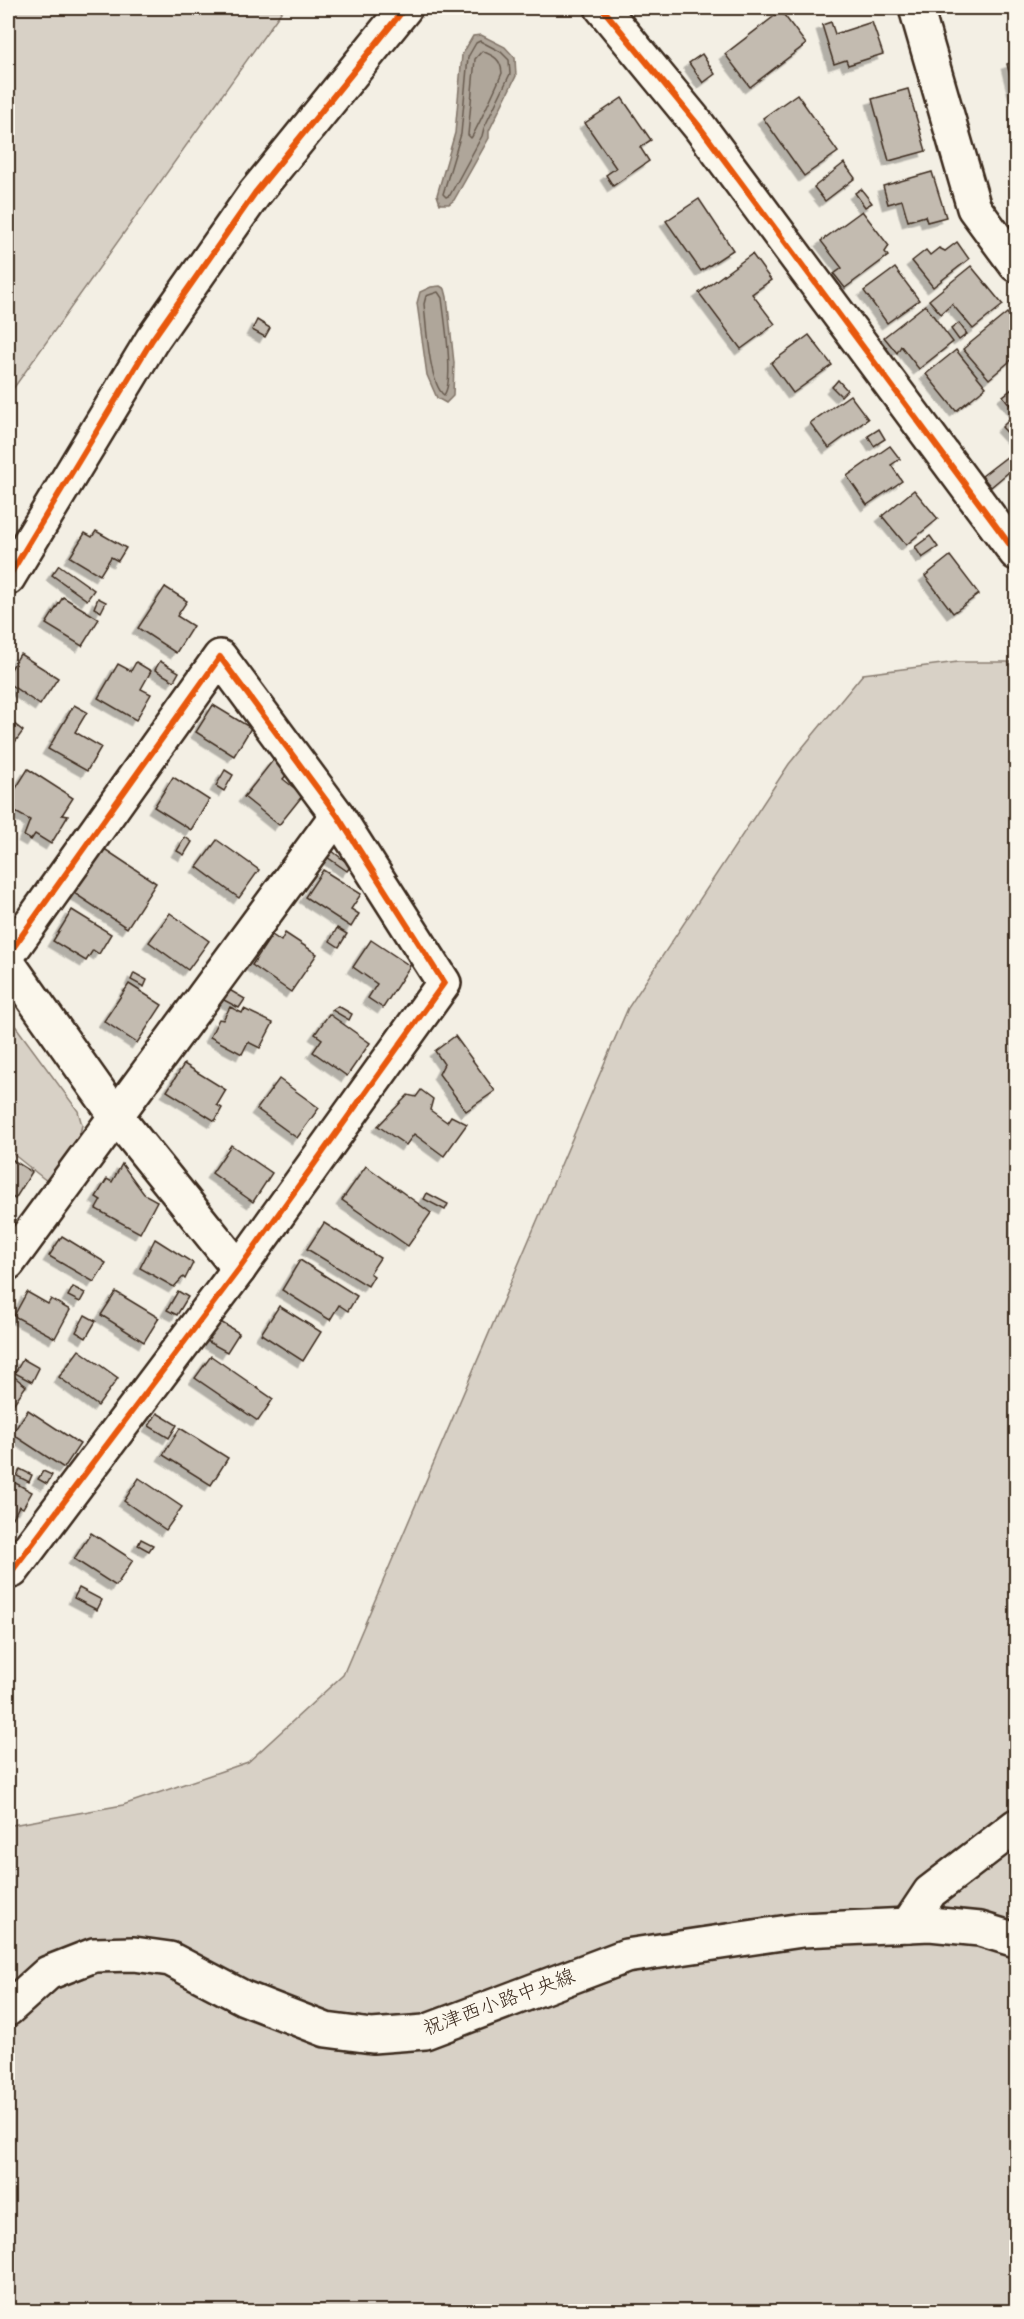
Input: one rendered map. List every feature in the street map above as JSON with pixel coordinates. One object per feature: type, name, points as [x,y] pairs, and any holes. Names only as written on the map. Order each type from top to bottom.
[{"type":"street","points":[[8,578],[152,340],[255,193],[405,8]]},
{"type":"street","points":[[602,8],[699,126],[1015,547]]},
{"type":"street","points":[[916,8],[974,208],[1017,265]]},
{"type":"street","points":[[8,955],[220,657],[336,815],[444,982],[240,1269],[12,1571],[8,1565]]},
{"type":"street","points":[[8,1263],[336,815]]},
{"type":"street","points":[[8,963],[116,1116],[240,1269]]},
{"type":"street","points":[[908,1925],[930,1892],[1017,1826]]},
{"type":"street","name":"祝津西小路中央線","points":[[8,2009],[48,1973],[94,1955],[134,1954],[170,1959],[244,1998],[326,2031],[372,2036],[425,2032],[626,1956],[802,1930],[930,1924],[980,1929],[1017,1940]]},
{"type":"shaded area","points":[[8,8],[284,8],[8,396]]},
{"type":"shaded area","points":[[958,662],[1016,662],[1016,2311],[8,2311],[8,1829],[12,1825],[123,1805],[248,1762],[343,1675],[628,1008],[789,764],[863,674]]},
{"type":"shaded area","points":[[8,1016],[78,1111],[82,1125],[79,1138],[48,1182],[8,1150]]},
{"type":"water","points":[[481,35],[505,47],[515,58],[516,76],[489,131],[489,138],[454,200],[449,204],[440,204],[437,195],[455,133],[462,55],[473,36]]},
{"type":"water","points":[[440,286],[445,289],[447,297],[454,363],[453,396],[446,403],[437,398],[427,375],[417,303],[420,292]]},
{"type":"building","points":[[781,11],[806,44],[750,87],[725,54]]},
{"type":"building","points":[[831,22],[835,34],[872,22],[883,54],[848,65],[846,60],[834,64],[822,25]]},
{"type":"building","points":[[702,54],[715,74],[703,83],[689,63]]},
{"type":"building","points":[[1016,61],[1016,99],[1007,64]]},
{"type":"building","points":[[908,89],[926,151],[889,161],[872,99]]},
{"type":"building","points":[[797,94],[838,152],[804,176],[763,118]]},
{"type":"building","points":[[622,98],[651,140],[640,147],[649,161],[613,186],[606,175],[616,168],[585,123]]},
{"type":"building","points":[[844,163],[855,178],[825,201],[814,187]]},
{"type":"building","points":[[932,172],[946,217],[927,222],[925,216],[908,221],[902,200],[888,204],[883,186]]},
{"type":"building","points":[[861,189],[872,203],[865,207],[855,193]]},
{"type":"building","points":[[699,199],[733,250],[701,271],[666,221]]},
{"type":"building","points":[[862,211],[889,246],[885,252],[888,256],[845,288],[834,274],[842,268],[821,241]]},
{"type":"building","points":[[957,242],[969,259],[933,287],[912,261],[926,250],[930,255],[939,248],[945,251]]},
{"type":"building","points":[[752,254],[771,280],[752,294],[775,324],[741,349],[699,293]]},
{"type":"building","points":[[971,266],[1003,305],[973,329],[952,304],[941,314],[929,300]]},
{"type":"building","points":[[895,268],[919,300],[887,323],[864,291]]},
{"type":"building","points":[[925,305],[953,342],[919,369],[901,346],[897,353],[884,337]]},
{"type":"building","points":[[1007,313],[1016,324],[1016,356],[989,379],[963,349]]},
{"type":"building","points":[[257,320],[270,328],[265,337],[252,330]]},
{"type":"building","points":[[959,323],[967,334],[959,340],[951,329]]},
{"type":"building","points":[[809,335],[832,365],[793,393],[771,363]]},
{"type":"building","points":[[956,350],[986,387],[956,411],[926,374]]},
{"type":"building","points":[[838,380],[847,390],[841,396],[832,387]]},
{"type":"building","points":[[1016,386],[1016,413],[1003,396]]},
{"type":"building","points":[[850,395],[868,419],[829,448],[810,423]]},
{"type":"building","points":[[1012,417],[1016,422],[1014,440],[1002,427]]},
{"type":"building","points":[[879,429],[885,439],[874,446],[868,436]]},
{"type":"building","points":[[890,446],[900,459],[891,465],[902,481],[867,505],[847,476]]},
{"type":"building","points":[[1012,453],[1016,456],[1016,466],[991,487],[982,476]]},
{"type":"building","points":[[914,490],[938,519],[906,545],[882,516]]},
{"type":"building","points":[[96,531],[126,548],[118,561],[111,557],[100,575],[70,557],[85,533],[92,537]]},
{"type":"building","points":[[930,536],[938,547],[922,558],[915,547]]},
{"type":"building","points":[[950,556],[979,594],[953,613],[925,576]]},
{"type":"building","points":[[59,565],[94,590],[87,600],[52,575]]},
{"type":"building","points":[[165,587],[187,601],[177,616],[193,626],[176,653],[138,628]]},
{"type":"building","points":[[63,597],[99,619],[82,646],[46,624]]},
{"type":"building","points":[[98,598],[106,602],[101,612],[94,608]]},
{"type":"building","points":[[20,654],[58,678],[40,705],[8,683],[8,674]]},
{"type":"building","points":[[160,661],[179,672],[174,681],[155,670]]},
{"type":"building","points":[[136,662],[151,671],[141,689],[151,694],[136,720],[98,698],[118,664],[131,671]]},
{"type":"building","points":[[74,705],[87,712],[75,732],[101,747],[87,771],[48,749]]},
{"type":"building","points":[[213,705],[251,728],[234,756],[196,732]]},
{"type":"building","points":[[8,719],[23,731],[8,752]]},
{"type":"building","points":[[274,759],[290,771],[283,779],[303,795],[279,825],[244,797]]},
{"type":"building","points":[[28,769],[73,798],[62,815],[68,816],[51,844],[35,834],[31,840],[24,836],[30,820],[8,808],[8,801]]},
{"type":"building","points":[[225,770],[233,775],[224,791],[216,786]]},
{"type":"building","points":[[173,777],[209,800],[191,830],[154,807]]},
{"type":"building","points":[[185,837],[192,842],[184,855],[177,851]]},
{"type":"building","points":[[217,840],[259,870],[239,898],[197,867]]},
{"type":"building","points":[[103,848],[156,883],[127,928],[74,893]]},
{"type":"building","points":[[331,850],[351,866],[347,871],[327,857]]},
{"type":"building","points":[[323,870],[361,894],[351,909],[359,914],[351,927],[305,897]]},
{"type":"building","points":[[72,910],[111,934],[99,954],[93,950],[86,961],[53,941]]},
{"type":"building","points":[[170,913],[209,941],[188,970],[149,942]]},
{"type":"building","points":[[337,928],[347,934],[339,947],[330,941]]},
{"type":"building","points":[[285,933],[317,954],[291,992],[252,965],[272,935],[281,941]]},
{"type":"building","points":[[371,940],[410,966],[383,1008],[368,998],[377,984],[353,967]]},
{"type":"building","points":[[134,973],[147,980],[144,987],[131,980]]},
{"type":"building","points":[[129,984],[162,1005],[137,1043],[104,1021]]},
{"type":"building","points":[[226,988],[245,999],[239,1008],[220,998]]},
{"type":"building","points":[[338,1006],[352,1014],[349,1020],[332,1010]]},
{"type":"building","points":[[230,1007],[242,1013],[244,1009],[273,1023],[260,1048],[248,1042],[242,1054],[210,1037],[219,1019],[223,1020]]},
{"type":"building","points":[[329,1014],[370,1043],[347,1076],[313,1052],[322,1039],[315,1034]]},
{"type":"building","points":[[455,1036],[495,1091],[466,1111],[439,1074],[444,1064],[435,1051]]},
{"type":"building","points":[[184,1064],[226,1090],[217,1105],[222,1108],[215,1121],[167,1091]]},
{"type":"building","points":[[279,1079],[319,1108],[297,1138],[257,1109]]},
{"type":"building","points":[[421,1090],[433,1099],[430,1110],[447,1122],[451,1116],[467,1124],[444,1156],[414,1134],[406,1145],[378,1126],[408,1095],[416,1097]]},
{"type":"building","points":[[231,1145],[272,1173],[253,1202],[212,1173]]},
{"type":"building","points":[[8,1157],[32,1172],[15,1199],[8,1194]]},
{"type":"building","points":[[122,1164],[144,1194],[157,1201],[140,1233],[96,1209],[101,1200],[96,1197],[107,1179],[112,1182]]},
{"type":"building","points":[[366,1166],[431,1213],[408,1246],[342,1200]]},
{"type":"building","points":[[427,1193],[448,1204],[445,1210],[424,1199]]},
{"type":"building","points":[[324,1223],[380,1258],[370,1273],[374,1276],[368,1286],[307,1249]]},
{"type":"building","points":[[62,1236],[106,1263],[94,1282],[49,1256]]},
{"type":"building","points":[[155,1239],[193,1263],[185,1279],[183,1277],[174,1287],[140,1268]]},
{"type":"building","points":[[300,1260],[357,1296],[348,1311],[339,1305],[330,1320],[282,1290]]},
{"type":"building","points":[[73,1287],[85,1293],[80,1302],[68,1296]]},
{"type":"building","points":[[178,1291],[188,1297],[177,1315],[167,1310]]},
{"type":"building","points":[[27,1292],[48,1304],[51,1299],[70,1310],[55,1338],[14,1316]]},
{"type":"building","points":[[116,1292],[159,1318],[144,1342],[101,1315]]},
{"type":"building","points":[[279,1306],[321,1332],[303,1361],[261,1334]]},
{"type":"building","points":[[85,1315],[96,1321],[86,1338],[76,1332]]},
{"type":"building","points":[[219,1321],[239,1333],[227,1352],[207,1341]]},
{"type":"building","points":[[79,1350],[118,1378],[98,1406],[59,1377]]},
{"type":"building","points":[[211,1356],[273,1399],[258,1421],[195,1378]]},
{"type":"building","points":[[23,1359],[39,1368],[32,1382],[15,1373]]},
{"type":"building","points":[[8,1372],[26,1386],[12,1406],[8,1403]]},
{"type":"building","points":[[28,1410],[80,1444],[64,1468],[12,1434]]},
{"type":"building","points":[[157,1413],[177,1425],[169,1438],[149,1426]]},
{"type":"building","points":[[180,1428],[228,1458],[211,1485],[163,1455]]},
{"type":"building","points":[[20,1469],[32,1475],[29,1482],[17,1476]]},
{"type":"building","points":[[43,1471],[52,1475],[47,1484],[38,1479]]},
{"type":"building","points":[[139,1478],[182,1507],[166,1530],[124,1501]]},
{"type":"building","points":[[8,1479],[32,1492],[23,1508],[19,1506],[13,1518],[8,1515]]},
{"type":"building","points":[[91,1533],[133,1560],[116,1586],[74,1559]]},
{"type":"building","points":[[141,1539],[153,1545],[149,1551],[138,1545]]},
{"type":"building","points":[[79,1588],[102,1600],[97,1610],[74,1598]]},
{"type":"cycle path","points":[[8,578],[152,340],[255,193],[405,8]]},
{"type":"cycle path","points":[[602,8],[699,126],[1016,553]]},
{"type":"cycle path","points":[[8,955],[220,657],[337,815],[444,983],[239,1269],[12,1571],[8,1565]]}]
